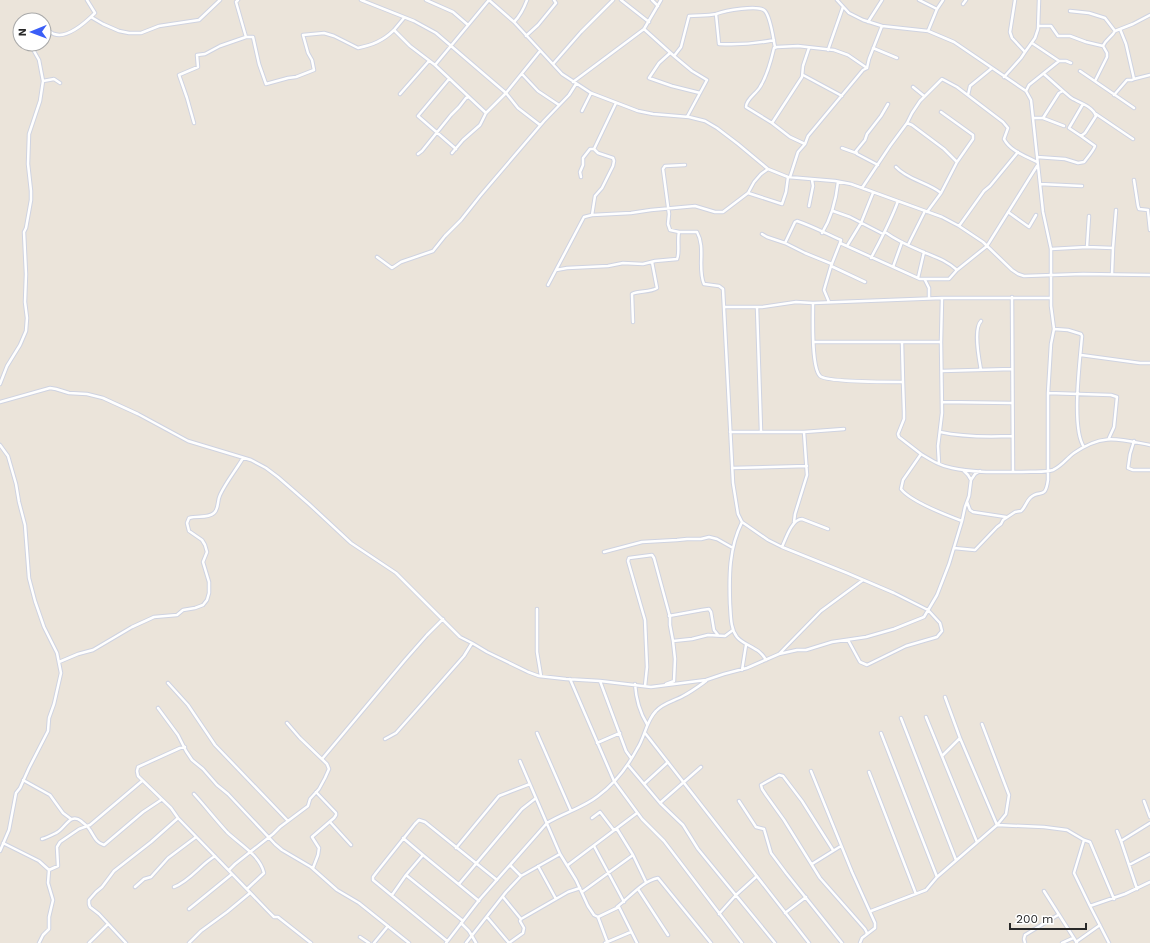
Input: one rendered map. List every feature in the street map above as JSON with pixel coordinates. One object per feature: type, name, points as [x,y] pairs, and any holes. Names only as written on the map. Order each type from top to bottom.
[{"type":"street","points":[[52,33],[64,35],[75,30],[91,17],[95,13],[87,0]]},
{"type":"street","points":[[91,17],[119,31],[141,33],[159,26],[199,20],[220,0]]},
{"type":"street","points":[[238,0],[236,2],[246,37]]},
{"type":"street","points":[[360,0],[436,33],[506,93],[518,108],[540,126]]},
{"type":"street","points":[[426,0],[453,12],[468,25]]},
{"type":"street","points":[[435,65],[489,0],[514,22],[553,64],[575,83],[591,93],[645,113],[687,117],[704,122],[717,128],[768,169],[789,177],[838,182],[862,188],[942,217],[959,226],[988,246],[1018,274],[1033,276],[1112,274],[1150,275]]},
{"type":"street","points":[[514,22],[518,18],[527,0]]},
{"type":"street","points":[[526,36],[560,0]]},
{"type":"street","points":[[553,64],[581,32],[613,0]]},
{"type":"street","points":[[622,0],[649,22]]},
{"type":"street","points":[[652,0],[658,6]]},
{"type":"street","points":[[377,257],[392,268],[401,262],[433,251],[445,236],[462,220],[480,196],[540,126],[569,95],[575,83],[644,29],[661,0]]},
{"type":"street","points":[[838,0],[843,7],[855,17],[868,22],[882,26],[928,31],[962,46],[1004,77],[1026,91],[1031,100],[1034,118],[1036,157],[1045,226],[1051,248],[1051,306],[1054,329],[1051,344],[1048,393],[1047,490],[1030,498],[1021,511],[1015,512],[1006,517],[974,551],[954,548]]},
{"type":"street","points":[[868,22],[882,0]]},
{"type":"street","points":[[919,0],[937,8]]},
{"type":"street","points":[[928,31],[937,8],[943,0]]},
{"type":"street","points":[[963,4],[966,0]]},
{"type":"street","points":[[1016,0],[1010,32],[1012,38],[1026,52]]},
{"type":"street","points":[[1004,77],[1026,52],[1035,38],[1038,26],[1038,0]]},
{"type":"street","points":[[828,50],[843,7]]},
{"type":"street","points":[[674,56],[681,47],[689,16],[702,14],[709,16],[726,10],[760,8],[765,11],[769,19],[775,47],[763,81],[746,104],[747,109],[790,137],[805,144]]},
{"type":"street","points":[[1070,11],[1089,13],[1105,18],[1115,30]]},
{"type":"street","points":[[716,14],[719,44],[754,44],[774,40]]},
{"type":"street","points":[[1103,46],[1105,41],[1113,34],[1115,30],[1133,24],[1150,15]]},
{"type":"street","points":[[194,123],[188,98],[179,75],[198,67],[197,55],[205,54],[220,46],[246,37],[253,37],[259,64],[266,84],[296,77],[314,70],[303,35],[329,34],[358,48],[374,45],[386,38],[404,18]]},
{"type":"street","points":[[748,193],[782,204],[789,177],[798,152],[805,144],[808,136],[867,68],[882,26]]},
{"type":"street","points":[[1038,26],[1051,26],[1058,36],[1070,36],[1103,46],[1107,56],[1095,81]]},
{"type":"street","points":[[644,29],[692,71],[707,80],[687,117]]},
{"type":"street","points":[[1120,29],[1126,44],[1134,79]]},
{"type":"street","points":[[394,30],[435,65],[486,113]]},
{"type":"street","points":[[1032,43],[1059,61],[1071,63]]},
{"type":"street","points":[[775,47],[798,46],[834,50],[848,55],[867,68]]},
{"type":"street","points":[[772,124],[803,75],[803,66],[809,48]]},
{"type":"street","points":[[873,48],[896,58]]},
{"type":"street","points":[[452,153],[463,140],[480,125],[486,113],[506,93],[540,51]]},
{"type":"street","points":[[0,384],[7,366],[20,345],[26,331],[27,318],[25,302],[26,274],[24,232],[31,200],[28,164],[29,134],[40,101],[43,81],[39,60],[34,52]]},
{"type":"street","points":[[670,53],[659,63],[649,78],[700,93]]},
{"type":"street","points":[[400,94],[429,61]]},
{"type":"street","points":[[1026,91],[1029,85],[1059,61]]},
{"type":"street","points":[[968,95],[970,86],[992,68]]},
{"type":"street","points":[[1080,71],[1134,108]]},
{"type":"street","points":[[522,74],[538,91],[559,105]]},
{"type":"street","points":[[1044,74],[1072,99],[1083,104],[1133,139]]},
{"type":"street","points":[[803,75],[842,96]]},
{"type":"street","points":[[1114,95],[1127,80],[1150,75]]},
{"type":"street","points":[[43,81],[54,79],[60,83]]},
{"type":"street","points":[[449,79],[418,116],[456,149]]},
{"type":"street","points":[[862,188],[924,96],[942,79],[968,95],[1003,122],[1008,128],[1004,139],[1008,145],[1038,164]]},
{"type":"street","points":[[914,87],[924,96]]},
{"type":"street","points":[[1043,118],[1062,91]]},
{"type":"street","points":[[582,111],[591,93]]},
{"type":"street","points":[[418,154],[468,97]]},
{"type":"street","points":[[581,177],[580,172],[583,165],[583,158],[590,149],[594,149],[616,103]]},
{"type":"street","points":[[856,153],[865,140],[867,134],[879,120],[888,104]]},
{"type":"street","points":[[1036,157],[1065,159],[1078,163],[1084,162],[1088,155],[1095,149],[1095,146],[1069,128],[1083,104]]},
{"type":"street","points":[[908,245],[926,212],[941,193],[957,162],[973,139],[971,132],[941,112]]},
{"type":"street","points":[[1081,136],[1096,118],[1096,114]]},
{"type":"street","points":[[1034,118],[1043,118],[1064,126]]},
{"type":"street","points":[[907,123],[912,125],[944,149],[957,162]]},
{"type":"street","points":[[842,148],[856,153],[878,165]]},
{"type":"street","points":[[592,215],[595,196],[602,188],[614,161],[613,158],[594,149]]},
{"type":"street","points":[[959,226],[984,191],[990,186],[1018,152]]},
{"type":"street","points":[[785,243],[795,222],[797,221],[841,240],[840,243],[871,258],[918,278],[925,280],[949,279],[956,270],[988,246],[1038,164]]},
{"type":"street","points":[[685,165],[664,167],[664,186],[668,208],[669,227],[670,230],[679,232],[694,232],[698,234],[701,250],[700,264],[703,282],[704,284],[721,287],[723,289],[732,483],[737,509],[742,522],[768,540],[782,547],[894,593],[928,610],[940,623],[942,633],[937,637],[906,646],[867,665],[860,662],[848,640]]},
{"type":"street","points":[[896,167],[901,173],[934,188],[941,193]]},
{"type":"street","points":[[548,285],[584,217],[592,215],[631,213],[695,206],[715,212],[723,212],[748,193],[761,174],[768,169]]},
{"type":"street","points":[[809,206],[813,186],[812,180]]},
{"type":"street","points":[[1134,180],[1138,206],[1139,208],[1148,210],[1150,230]]},
{"type":"street","points":[[822,233],[833,211],[838,182]]},
{"type":"street","points":[[1040,184],[1082,186]]},
{"type":"street","points":[[847,246],[861,223],[873,192]]},
{"type":"street","points":[[871,258],[889,225],[898,201]]},
{"type":"street","points":[[1112,274],[1116,210]]},
{"type":"street","points":[[833,211],[943,260],[949,263],[956,270]]},
{"type":"street","points":[[1008,211],[1029,227],[1036,215]]},
{"type":"street","points":[[1087,247],[1089,216]]},
{"type":"street","points":[[556,270],[608,266],[623,263],[638,264],[678,258],[677,238],[679,232]]},
{"type":"street","points":[[762,234],[766,237],[785,243],[865,282]]},
{"type":"street","points":[[893,268],[902,242]]},
{"type":"street","points":[[829,303],[824,290],[831,265],[840,243]]},
{"type":"street","points":[[1051,248],[1113,248]]},
{"type":"street","points":[[918,278],[924,252]]},
{"type":"street","points":[[632,322],[632,294],[636,292],[654,290],[657,288],[652,262]]},
{"type":"street","points":[[925,280],[929,288],[929,298]]},
{"type":"street","points":[[1012,297],[1013,472]]},
{"type":"street","points":[[725,307],[762,307],[791,302],[829,303],[929,298],[1052,298]]},
{"type":"street","points":[[939,464],[938,446],[942,402],[940,342],[942,298]]},
{"type":"street","points":[[813,303],[815,363],[820,376],[823,378],[849,380],[903,382]]},
{"type":"street","points":[[757,306],[761,431]]},
{"type":"street","points":[[981,321],[976,330],[981,370]]},
{"type":"street","points":[[1054,329],[1068,330],[1081,334],[1081,355],[1077,394],[1079,437],[1084,447]]},
{"type":"street","points":[[814,342],[940,342]]},
{"type":"street","points":[[902,342],[904,419],[898,434],[899,437],[921,454],[939,464],[952,468],[980,471],[1048,471],[1057,468],[1072,454],[1096,440],[1124,439],[1150,445]]},
{"type":"street","points":[[1081,355],[1150,363]]},
{"type":"street","points":[[942,370],[1012,369]]},
{"type":"street","points":[[0,402],[50,388],[69,393],[93,395],[138,414],[188,441],[251,460],[278,477],[351,543],[396,573],[460,637],[472,642],[487,652],[514,666],[541,676],[645,686],[664,686],[706,680],[742,670],[779,654],[797,650],[806,650],[822,644],[866,637],[924,618],[937,596],[954,548],[967,502],[971,480],[974,474],[980,471]]},
{"type":"street","points":[[1048,393],[1110,395],[1117,397],[1114,427],[1109,439]]},
{"type":"street","points":[[942,402],[1012,403]]},
{"type":"street","points":[[730,432],[804,432],[844,429]]},
{"type":"street","points":[[782,547],[794,522],[807,475],[804,432]]},
{"type":"street","points":[[940,432],[952,434],[1012,436]]},
{"type":"street","points":[[1134,441],[1128,468],[1132,470],[1150,470]]},
{"type":"street","points":[[0,444],[8,456],[16,484],[18,502],[25,525],[30,578],[35,601],[61,669],[60,679],[49,718],[48,731],[15,796],[10,824],[0,851]]},
{"type":"street","points":[[921,454],[903,480],[901,489],[910,497],[937,511],[962,521]]},
{"type":"street","points":[[59,662],[78,654],[93,650],[132,627],[150,619],[177,615],[183,610],[203,605],[207,600],[210,582],[203,562],[207,552],[202,540],[188,530],[187,523],[189,518],[196,516],[205,517],[214,513],[217,508],[219,496],[244,458]]},
{"type":"street","points":[[732,468],[807,466]]},
{"type":"street","points":[[962,469],[971,480]]},
{"type":"street","points":[[967,502],[970,510],[974,512],[1006,517]]},
{"type":"street","points":[[794,522],[798,519],[802,519],[828,529]]},
{"type":"street","points":[[742,522],[733,548],[729,580],[730,619],[737,637],[759,651],[766,660]]},
{"type":"street","points":[[604,552],[642,542],[687,538],[702,539],[709,537],[717,539],[733,548]]},
{"type":"street","points":[[645,686],[647,668],[645,620],[628,561],[629,558],[652,555],[654,556],[669,616],[675,659],[674,681],[664,686]]},
{"type":"street","points":[[779,654],[821,611],[863,580]]},
{"type":"street","points":[[537,609],[537,652],[541,676]]},
{"type":"street","points":[[669,616],[709,610],[711,612],[714,630],[718,635]]},
{"type":"street","points":[[322,759],[427,635],[443,619]]},
{"type":"street","points":[[673,641],[692,639],[708,635],[727,635],[733,630]]},
{"type":"street","points":[[385,739],[396,733],[464,656],[472,642]]},
{"type":"street","points":[[742,670],[746,644]]},
{"type":"street","points":[[570,679],[596,743],[614,781],[637,813],[664,841],[742,943]]},
{"type":"street","points":[[497,880],[421,820],[419,820],[403,838],[373,880],[446,942],[546,823],[598,796],[614,781],[628,765],[657,709],[683,696],[706,680]]},
{"type":"street","points":[[600,681],[626,751],[631,758]]},
{"type":"street","points":[[168,683],[188,705],[215,745],[288,822]]},
{"type":"street","points":[[635,684],[636,698],[642,715],[648,724]]},
{"type":"street","points":[[945,696],[960,738],[997,825]]},
{"type":"street","points":[[158,708],[178,735],[192,760],[207,773],[217,785],[228,794],[282,850],[313,868],[337,890],[358,903],[409,943]]},
{"type":"street","points":[[926,717],[977,842]]},
{"type":"street","points":[[901,718],[956,860]]},
{"type":"street","points":[[229,870],[308,806],[310,799],[326,778],[329,766],[287,723]]},
{"type":"street","points":[[871,911],[926,890],[937,877],[997,825],[1006,814],[1009,795],[982,724]]},
{"type":"street","points":[[537,733],[571,811]]},
{"type":"street","points":[[596,743],[620,733]]},
{"type":"street","points":[[645,733],[809,943]]},
{"type":"street","points":[[881,733],[937,877]]},
{"type":"street","points":[[942,756],[960,738]]},
{"type":"street","points":[[184,748],[180,748],[138,767],[137,774],[142,781],[170,808],[196,837],[274,917],[278,917],[311,943]]},
{"type":"street","points":[[520,762],[560,854],[568,865],[567,866],[580,888],[588,906],[594,915],[598,917],[606,942],[631,932]]},
{"type":"street","points":[[644,784],[668,762]]},
{"type":"street","points":[[628,765],[660,803],[683,825],[698,849],[775,943]]},
{"type":"street","points":[[660,803],[701,767]]},
{"type":"street","points":[[811,771],[841,846],[871,911],[875,926],[873,930],[861,939],[860,943]]},
{"type":"street","points":[[869,772],[916,894]]},
{"type":"street","points":[[833,850],[802,801],[783,776],[779,775],[761,785],[762,789],[828,888],[865,930],[867,933],[866,935]]},
{"type":"street","points":[[23,780],[50,795],[63,813],[71,819]]},
{"type":"street","points":[[49,870],[58,866],[58,845],[79,829],[87,826],[142,781]]},
{"type":"street","points":[[456,848],[499,796],[530,784]]},
{"type":"street","points":[[313,868],[319,848],[312,837],[336,815],[336,813],[316,792]]},
{"type":"street","points":[[194,794],[228,832],[250,852],[263,869],[264,874],[246,889]]},
{"type":"street","points":[[459,884],[477,865],[522,809],[536,798]]},
{"type":"street","points":[[42,839],[57,833],[71,819],[78,818],[87,826],[96,840],[104,845],[143,812],[161,800]]},
{"type":"street","points":[[739,801],[756,827],[764,829],[771,853],[842,943]]},
{"type":"street","points":[[1144,801],[1150,817]]},
{"type":"street","points":[[592,818],[600,812],[613,829],[616,830],[633,855],[646,882]]},
{"type":"street","points":[[568,865],[637,813]]},
{"type":"street","points":[[126,943],[99,914],[89,906],[89,902],[92,896],[102,887],[114,871],[151,842],[178,818]]},
{"type":"street","points":[[330,822],[351,845]]},
{"type":"street","points":[[1121,841],[1150,823]]},
{"type":"street","points":[[997,825],[1044,827],[1067,830],[1090,842],[1114,899]]},
{"type":"street","points":[[1117,831],[1137,888]]},
{"type":"street","points":[[135,887],[144,879],[151,877],[168,858],[196,837]]},
{"type":"street","points":[[403,838],[479,901]]},
{"type":"street","points":[[1084,840],[1074,873],[1109,943]]},
{"type":"street","points":[[3,843],[39,861],[49,870]]},
{"type":"street","points":[[594,846],[624,902]]},
{"type":"street","points":[[812,864],[841,846]]},
{"type":"street","points":[[466,943],[521,876],[560,854]]},
{"type":"street","points":[[1129,865],[1150,854]]},
{"type":"street","points":[[392,895],[423,855]]},
{"type":"street","points":[[582,892],[633,855]]},
{"type":"street","points":[[174,887],[185,880],[202,864],[215,856]]},
{"type":"street","points":[[510,865],[521,876]]},
{"type":"street","points":[[538,866],[556,899]]},
{"type":"street","points":[[39,943],[43,935],[49,929],[48,917],[53,900],[48,883],[49,870]]},
{"type":"street","points":[[189,909],[232,874]]},
{"type":"street","points":[[406,875],[462,922],[476,943]]},
{"type":"street","points":[[719,914],[736,895],[757,876]]},
{"type":"street","points":[[598,917],[617,908],[646,882],[658,878],[711,943]]},
{"type":"street","points":[[1090,906],[1114,899],[1150,882]]},
{"type":"street","points":[[521,919],[575,889],[580,888]]},
{"type":"street","points":[[638,889],[668,935]]},
{"type":"street","points":[[1044,891],[1058,915],[1077,942],[1100,925]]},
{"type":"street","points":[[189,943],[201,931],[250,893]]},
{"type":"street","points":[[487,917],[509,943],[523,933],[524,928],[520,923],[521,919],[503,897]]},
{"type":"street","points":[[785,913],[806,897]]},
{"type":"street","points":[[617,908],[620,909],[637,943]]},
{"type":"street","points":[[1025,943],[1025,934],[1058,915]]},
{"type":"street","points":[[89,943],[108,924]]},
{"type":"street","points":[[374,943],[388,926]]},
{"type":"street","points":[[360,937],[369,943]]},
{"type":"street","points":[[1062,943],[1073,938]]}]
